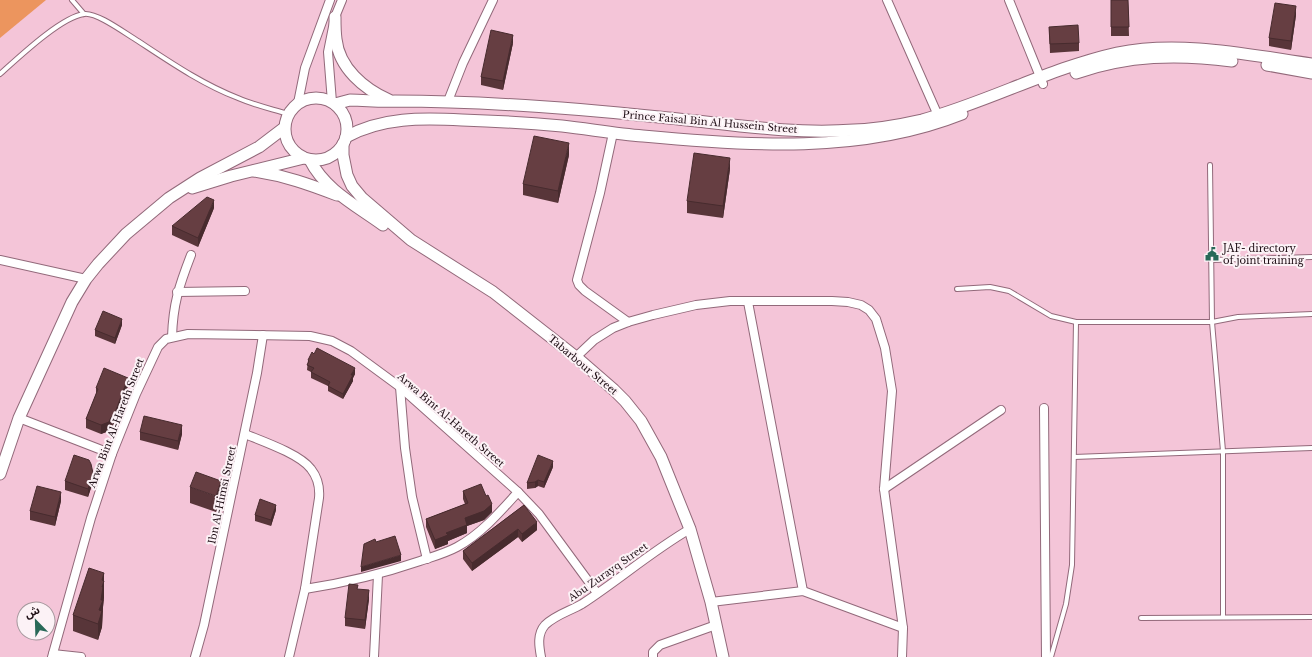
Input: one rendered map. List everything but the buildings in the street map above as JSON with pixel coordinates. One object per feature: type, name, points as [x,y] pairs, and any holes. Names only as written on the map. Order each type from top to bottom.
[{"type":"street","points":[[298,103],[305,68],[330,0]]},
{"type":"street","points":[[333,103],[328,52],[335,18],[342,0]]},
{"type":"street","points":[[448,101],[463,63],[493,0]]},
{"type":"street","points":[[887,0],[940,118]]},
{"type":"street","points":[[1009,0],[1042,80]]},
{"type":"street","points":[[335,18],[336,39],[339,52],[348,69],[369,89],[379,96],[393,101]]},
{"type":"street","name":"Prince Faisal Bin Al Hussein Street","points":[[345,141],[362,129],[381,123],[428,119],[494,120],[564,126],[613,133],[745,144],[826,142],[894,134],[1102,57],[1149,48],[1204,50],[1312,64]]},
{"type":"street","name":"Prince Faisal Bin Al Hussein Street","points":[[1042,80],[1115,62],[1151,57],[1176,56],[1219,59],[1312,73]]},
{"type":"street","points":[[182,190],[250,170],[307,159],[316,160],[335,154],[345,141],[347,125],[346,119],[343,113],[333,103],[321,98],[309,98],[298,103],[288,114],[284,128],[286,141],[289,146],[298,155],[307,159]]},
{"type":"street","name":"Prince Faisal Bin Al Hussein Street","points":[[333,103],[350,100],[448,101],[573,109],[778,130],[852,131],[940,118]]},
{"type":"street","points":[[675,138],[682,119]]},
{"type":"street","points":[[0,474],[19,418],[72,302],[86,279],[98,264],[126,234],[152,212],[182,190],[200,178],[259,147],[284,128]]},
{"type":"street","points":[[613,133],[578,283],[585,291],[628,322]]},
{"type":"street","name":"Tabarbour Street","points":[[345,141],[345,168],[356,192],[365,201],[411,240],[493,292],[576,357],[614,390],[641,422],[661,457],[690,529],[711,602],[723,657]]},
{"type":"street","name":"Tabarbour Street","points":[[307,159],[320,177],[343,198],[394,233],[411,240]]},
{"type":"street","points":[[250,170],[297,180],[343,198]]},
{"type":"street","points":[[172,337],[172,316],[177,292],[191,256]]},
{"type":"street","points":[[0,260],[86,279]]},
{"type":"street","points":[[177,292],[245,291]]},
{"type":"street","points":[[576,357],[603,333],[628,322],[696,305],[730,301],[848,302],[869,310],[876,319],[885,348],[892,391],[884,489],[903,628],[902,657]]},
{"type":"street","points":[[748,302],[803,591]]},
{"type":"street","name":"Arwa Bint Al-Hareth Street","points":[[52,656],[91,518],[112,454],[154,353],[163,342],[172,337],[188,334],[310,336],[332,341],[351,351],[400,387],[518,492],[539,514],[597,593]]},
{"type":"street","name":"Ibn Al-Himsi Street","points":[[195,657],[204,626],[257,373],[263,336]]},
{"type":"street","points":[[400,387],[405,448],[412,497],[427,559]]},
{"type":"street","points":[[1044,408],[1046,657]]},
{"type":"street","points":[[884,489],[1001,410]]},
{"type":"street","points":[[19,418],[112,454]]},
{"type":"street","points":[[244,434],[281,449],[305,462],[319,484],[319,498],[305,589],[289,657]]},
{"type":"street","points":[[305,589],[378,574],[457,548],[492,519],[518,492]]},
{"type":"street","name":"Abu Zurayq Street","points":[[540,657],[538,643],[540,634],[545,626],[553,619],[582,604],[631,570],[654,551],[690,529]]},
{"type":"street","points":[[374,657],[378,574]]},
{"type":"street","points":[[711,602],[803,591],[903,628]]},
{"type":"street","points":[[653,657],[654,652],[660,645],[716,625]]},
{"type":"street","points":[[52,656],[80,657]]},
{"type":"lane","points":[[72,0],[84,14]]},
{"type":"lane","points":[[0,74],[49,32],[73,18],[84,14],[92,15],[112,24],[187,74],[238,98],[288,114]]},
{"type":"lane","points":[[1210,165],[1212,322],[1223,451],[1223,617]]},
{"type":"lane","points":[[1211,260],[1312,257]]},
{"type":"lane","points":[[957,289],[990,287],[1009,291],[1051,316],[1076,322],[1212,322],[1238,317],[1312,314]]},
{"type":"lane","points":[[1051,657],[1066,604],[1072,564],[1076,322]]},
{"type":"lane","points":[[1074,457],[1312,448]]},
{"type":"lane","points":[[1141,618],[1312,617]]},
{"type":"shaded area","points":[[0,0],[46,0],[0,38]]},
{"type":"place","name":"JAF- directory of joint training","points":[[1212,254]]}]
